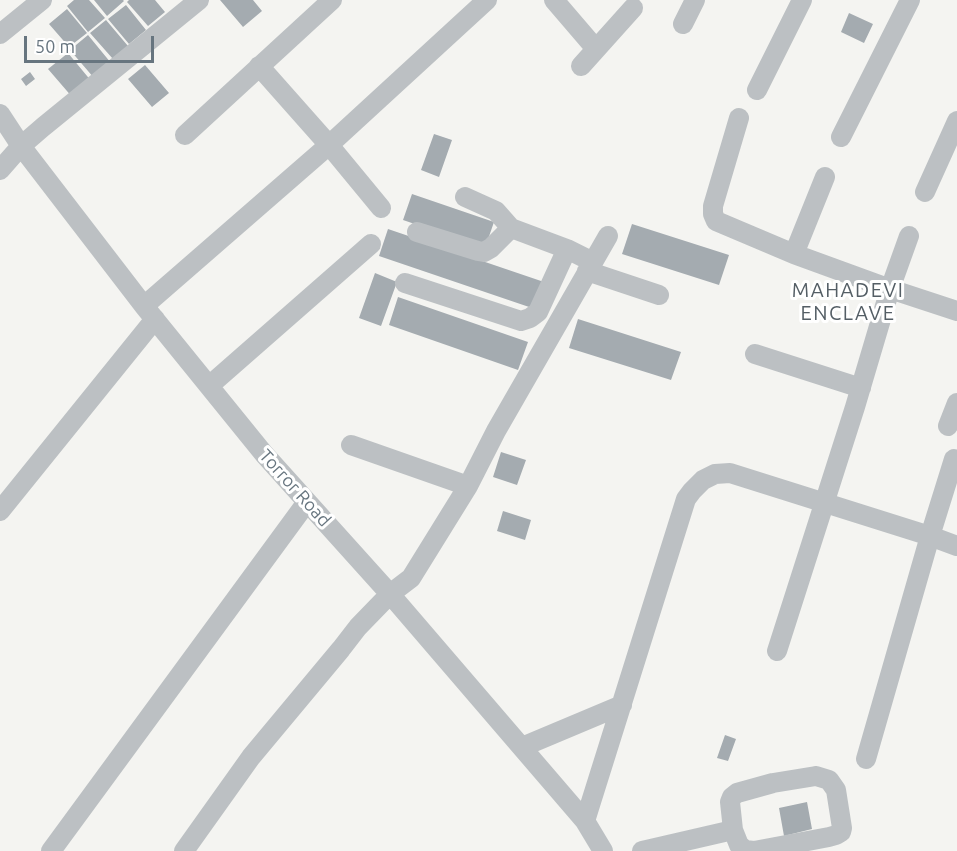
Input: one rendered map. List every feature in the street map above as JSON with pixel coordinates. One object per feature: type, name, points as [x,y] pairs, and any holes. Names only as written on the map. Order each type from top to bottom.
[{"type":"street","points":[[0,34],[42,0]]},
{"type":"street","points":[[185,135],[332,0]]},
{"type":"street","points":[[0,511],[149,313],[487,0]]},
{"type":"street","points":[[554,0],[596,49]]},
{"type":"street","points":[[683,24],[695,0]]},
{"type":"street","points":[[757,90],[802,0]]},
{"type":"street","points":[[842,137],[910,0]]},
{"type":"street","points":[[0,170],[21,146],[195,1]]},
{"type":"street","points":[[581,66],[633,8]]},
{"type":"street","points":[[259,66],[381,208]]},
{"type":"street","name":"Torror Road","points":[[0,114],[21,146],[149,313],[264,454],[390,594],[522,747],[585,821],[603,851]]},
{"type":"street","points":[[739,118],[713,206],[716,221],[794,254],[957,311]]},
{"type":"street","points":[[925,192],[957,121]]},
{"type":"street","points":[[794,254],[825,177]]},
{"type":"street","points":[[465,197],[496,211],[511,228],[567,249],[590,267],[659,295]]},
{"type":"street","points":[[417,232],[484,252],[491,249],[511,228]]},
{"type":"street","points":[[184,851],[251,757],[358,627],[390,594],[411,578],[468,486],[496,431],[608,236]]},
{"type":"street","points":[[777,651],[861,388],[890,289],[909,236]]},
{"type":"street","points":[[209,386],[370,244]]},
{"type":"street","points":[[405,283],[521,321],[538,312],[567,249]]},
{"type":"street","points":[[755,354],[861,388]]},
{"type":"street","points":[[948,426],[957,403]]},
{"type":"street","points":[[351,445],[468,486]]},
{"type":"street","points":[[866,759],[954,459]]},
{"type":"street","points":[[585,821],[686,499],[703,480],[715,474],[730,473],[957,546]]},
{"type":"street","points":[[51,851],[307,502]]},
{"type":"street","points":[[522,747],[622,705]]},
{"type":"street","points":[[816,776],[829,780],[836,790],[842,828],[841,832],[836,835],[754,851],[745,850],[739,845],[733,830],[730,802],[737,793],[773,783],[816,776]]},
{"type":"street","points":[[642,851],[733,830]]},
{"type":"building","points":[[74,0],[89,0],[105,18],[88,32],[67,6]]},
{"type":"building","points":[[94,0],[123,0],[124,1],[107,16]]},
{"type":"building","points":[[129,0],[155,0],[165,12],[148,26],[127,2]]},
{"type":"building","points":[[220,0],[253,0],[262,11],[243,27]]},
{"type":"building","points":[[126,5],[146,30],[129,44],[108,19]]},
{"type":"building","points":[[67,9],[87,33],[69,47],[49,24]]},
{"type":"building","points":[[849,13],[873,24],[864,43],[841,32]]},
{"type":"building","points":[[106,20],[128,46],[113,59],[90,33]]},
{"type":"building","points":[[88,35],[111,63],[94,78],[70,50]]},
{"type":"building","points":[[68,53],[92,82],[73,98],[48,69]]},
{"type":"building","points":[[145,65],[169,93],[152,107],[128,79]]},
{"type":"building","points":[[30,72],[35,79],[26,86],[21,79]]},
{"type":"building","points":[[434,134],[452,140],[439,177],[421,170]]},
{"type":"building","points":[[412,194],[494,222],[485,248],[403,220]]},
{"type":"building","points":[[632,224],[729,255],[719,285],[622,254]]},
{"type":"building","points":[[388,229],[544,282],[535,309],[379,256]]},
{"type":"building","points":[[375,273],[397,282],[381,326],[359,318]]},
{"type":"building","points":[[398,297],[528,342],[518,370],[389,325]]},
{"type":"building","points":[[578,319],[681,352],[671,380],[569,348]]},
{"type":"building","points":[[501,452],[526,460],[517,485],[493,477]]},
{"type":"building","points":[[503,511],[531,520],[525,540],[497,531]]},
{"type":"building","points":[[725,735],[736,739],[728,761],[717,758]]},
{"type":"building","points":[[807,802],[812,829],[784,836],[779,808]]},
{"type":"district","name":"MAHADEVI ENCLAVE","points":[[848,302]]}]
